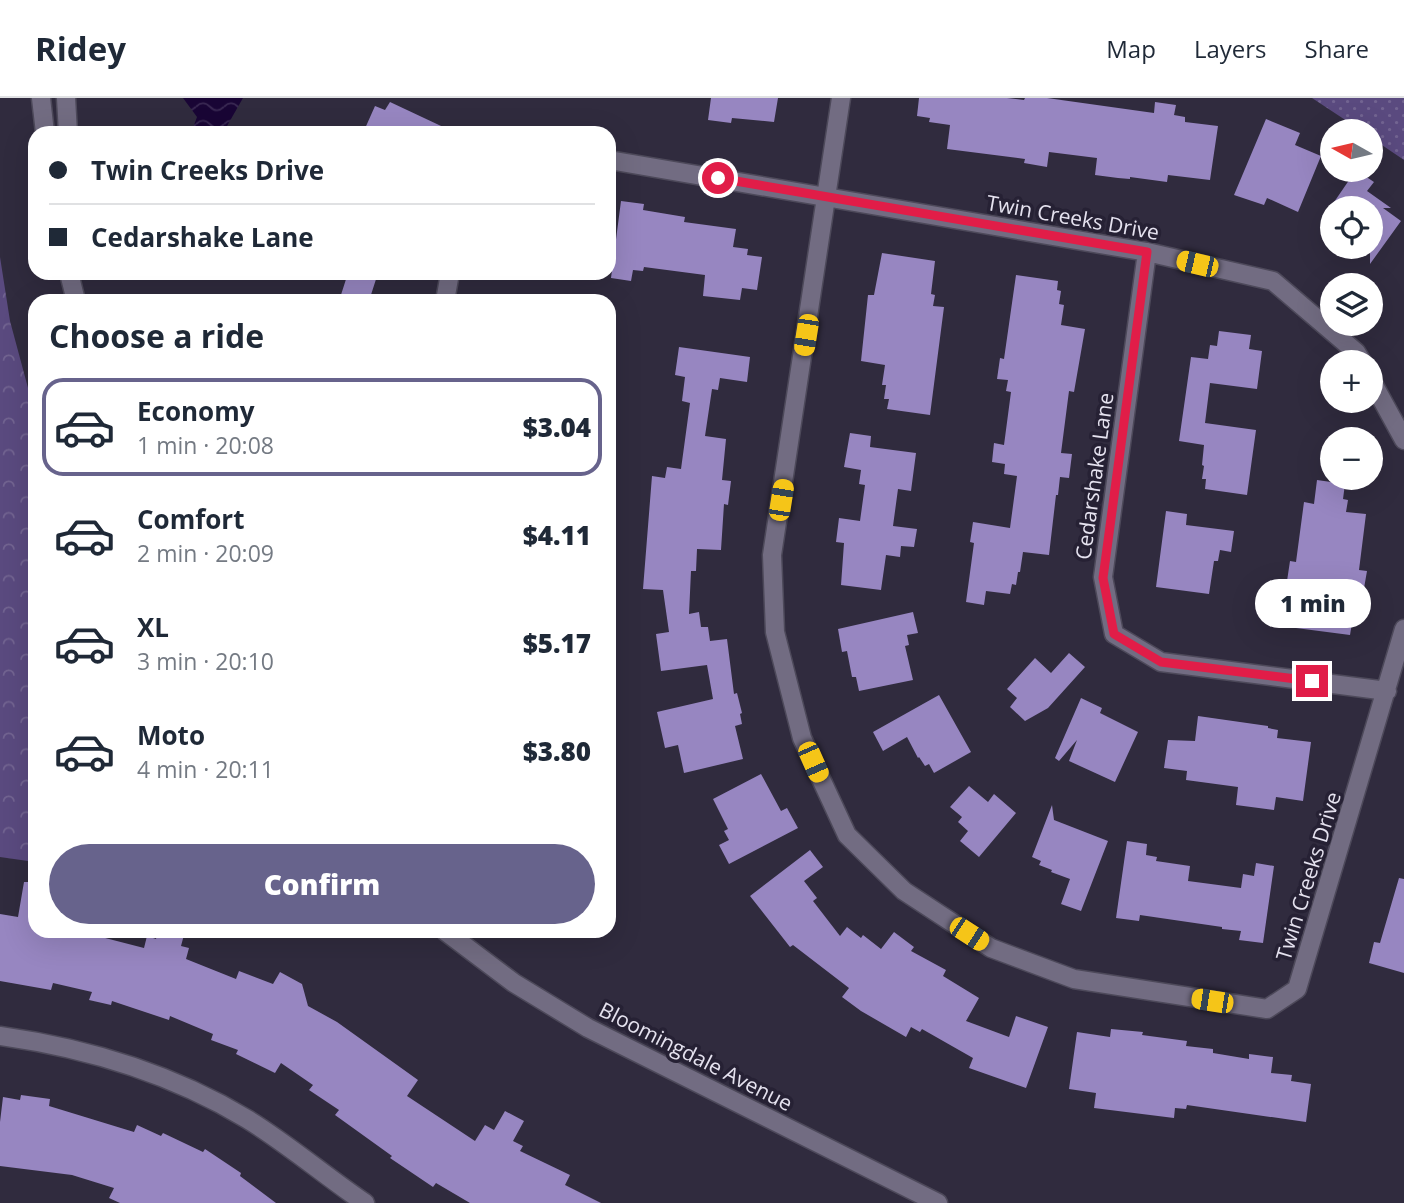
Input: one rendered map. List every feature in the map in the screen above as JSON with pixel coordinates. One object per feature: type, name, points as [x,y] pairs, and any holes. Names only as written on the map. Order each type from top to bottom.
[{"type":"street","points":[[41,98],[44,126]]},
{"type":"street","points":[[66,98],[68,126]]},
{"type":"street","name":"Twin Creeks Drive","points":[[841,98],[772,555],[775,632],[802,738],[847,835],[904,891],[991,948],[1074,979],[1267,1009],[1297,989],[1404,629]]},
{"type":"street","name":"Twin Creeks Drive","points":[[616,161],[1147,252],[1273,281],[1354,350]]},
{"type":"street","name":"Cedarshake Lane","points":[[1147,252],[1103,578],[1114,634],[1161,662],[1387,691]]},
{"type":"street","points":[[1383,402],[1404,440]]},
{"type":"street","name":"Bloomingdale Avenue","points":[[454,938],[514,983],[588,1028],[938,1203]]},
{"type":"street","points":[[0,1036],[96,1055],[155,1075],[218,1102],[292,1149],[365,1203]]},
{"type":"green space","points":[[1312,98],[1404,98],[1404,160],[1383,146],[1383,119],[1344,119]]},
{"type":"green space","points":[[0,257],[10,321],[28,388],[28,861],[0,857]]},
{"type":"water","points":[[183,98],[243,98],[227,126],[194,126],[197,117]]},
{"type":"building","points":[[711,98],[778,98],[774,122],[732,118],[731,123],[708,120]]},
{"type":"building","points":[[919,98],[1047,98],[1154,113],[1155,102],[1176,105],[1174,115],[1185,117],[1185,122],[1218,126],[1210,180],[1168,175],[1167,182],[1095,175],[1097,158],[1049,152],[1047,167],[1024,163],[1025,159],[947,149],[950,125],[929,122],[930,118],[917,116]]},
{"type":"building","points":[[390,102],[441,126],[366,126],[375,106],[385,110]]},
{"type":"building","points":[[1266,119],[1300,133],[1295,145],[1320,156],[1298,212],[1267,198],[1264,205],[1234,195]]},
{"type":"building","points":[[1348,182],[1374,182],[1367,191],[1374,196],[1338,196]]},
{"type":"building","points":[[621,201],[644,204],[643,210],[685,217],[684,222],[736,229],[733,247],[748,249],[747,255],[762,257],[757,290],[742,288],[740,300],[703,296],[705,275],[644,267],[643,271],[633,270],[631,281],[616,279],[616,240]]},
{"type":"building","points":[[1383,208],[1401,221],[1383,246]]},
{"type":"building","points":[[882,253],[935,261],[931,294],[935,295],[933,306],[944,307],[930,415],[887,409],[889,399],[884,399],[886,385],[882,385],[885,365],[861,361],[868,295],[874,295]]},
{"type":"building","points":[[1016,275],[1058,281],[1057,290],[1061,291],[1059,304],[1064,305],[1061,325],[1085,329],[1074,392],[1069,391],[1061,453],[1072,454],[1069,478],[1060,477],[1049,555],[1023,552],[1016,585],[1012,584],[1010,594],[986,591],[984,605],[966,602],[974,543],[970,542],[973,522],[1010,528],[1017,476],[1004,474],[1005,464],[992,462],[994,443],[1004,445],[1011,392],[1006,391],[1008,380],[997,379],[1000,358],[1004,359]]},
{"type":"building","points":[[346,280],[376,280],[371,294],[341,294]]},
{"type":"building","points":[[1219,331],[1251,335],[1249,349],[1262,351],[1257,389],[1210,383],[1205,423],[1256,430],[1247,495],[1205,489],[1206,479],[1202,479],[1204,445],[1179,441],[1191,357],[1208,359],[1210,345],[1217,346]]},
{"type":"building","points":[[679,347],[750,357],[747,382],[720,378],[718,390],[712,389],[705,436],[726,439],[722,480],[731,481],[728,505],[724,504],[721,550],[697,549],[696,571],[691,571],[689,614],[699,612],[701,627],[708,627],[710,641],[727,639],[734,694],[737,693],[742,713],[742,724],[735,726],[743,759],[684,773],[678,745],[665,748],[657,712],[713,699],[707,665],[661,671],[656,634],[669,632],[663,590],[643,589],[652,476],[665,478],[667,467],[681,469],[690,403],[682,401],[685,377],[675,375]]},
{"type":"building","points":[[850,433],[871,436],[870,447],[916,453],[911,491],[898,489],[893,526],[917,529],[914,547],[901,546],[900,557],[886,555],[881,590],[841,585],[844,543],[836,542],[839,518],[860,521],[865,485],[859,484],[861,470],[844,467]]},
{"type":"building","points":[[1317,480],[1320,480],[1320,490],[1344,490],[1343,499],[1348,500],[1346,512],[1366,514],[1359,570],[1367,571],[1363,594],[1357,593],[1350,635],[1296,628],[1301,594],[1296,594],[1298,583],[1287,581],[1290,561],[1296,562],[1304,502],[1314,504]]},
{"type":"building","points":[[1166,511],[1187,514],[1186,525],[1234,531],[1231,552],[1220,550],[1218,561],[1214,561],[1209,594],[1156,587]]},
{"type":"building","points":[[913,612],[918,633],[907,635],[909,645],[905,646],[913,680],[859,691],[856,677],[852,677],[847,651],[842,652],[838,629]]},
{"type":"building","points":[[1069,653],[1085,667],[1048,708],[1025,721],[1010,707],[1017,698],[1007,689],[1035,658],[1051,673]]},
{"type":"building","points":[[939,695],[971,752],[934,773],[929,764],[925,766],[918,758],[907,737],[883,751],[873,732]]},
{"type":"building","points":[[1081,698],[1102,708],[1100,713],[1138,732],[1115,782],[1069,761],[1077,740],[1059,761],[1055,758]]},
{"type":"building","points":[[1198,716],[1268,726],[1278,730],[1277,738],[1311,742],[1303,801],[1276,797],[1274,810],[1236,805],[1238,787],[1186,780],[1187,771],[1164,768],[1168,740],[1195,741]]},
{"type":"building","points":[[761,774],[781,811],[787,808],[798,828],[729,864],[719,845],[729,840],[724,831],[728,829],[713,799]]},
{"type":"building","points":[[969,786],[988,802],[994,794],[1016,813],[979,857],[960,841],[968,831],[958,822],[962,817],[950,807]]},
{"type":"building","points":[[1052,805],[1054,820],[1108,841],[1081,911],[1061,904],[1070,879],[1051,872],[1052,870],[1039,865],[1041,861],[1032,857]]},
{"type":"building","points":[[1127,841],[1147,844],[1146,855],[1157,857],[1156,861],[1190,866],[1188,881],[1241,888],[1243,874],[1254,876],[1256,863],[1274,866],[1263,943],[1239,940],[1241,931],[1222,927],[1140,915],[1139,921],[1116,918]]},
{"type":"building","points":[[810,850],[823,867],[804,881],[817,898],[813,901],[840,936],[847,927],[881,949],[894,932],[914,947],[911,951],[946,970],[943,976],[979,998],[966,1021],[1009,1037],[1016,1016],[1048,1027],[1026,1088],[969,1068],[973,1058],[922,1029],[920,1032],[911,1027],[906,1037],[861,1011],[842,997],[849,988],[793,945],[790,947],[750,896]]},
{"type":"building","points":[[1399,878],[1404,879],[1404,973],[1369,963],[1374,942],[1380,943]]},
{"type":"building","points":[[24,882],[28,882],[28,938],[105,938],[144,948],[146,938],[183,938],[181,946],[189,948],[186,959],[236,979],[239,971],[273,984],[280,972],[302,984],[308,1006],[337,1022],[418,1080],[407,1096],[475,1141],[485,1125],[494,1130],[505,1111],[524,1121],[513,1141],[523,1146],[520,1151],[570,1175],[565,1185],[601,1203],[470,1203],[436,1183],[433,1187],[390,1158],[392,1156],[335,1115],[339,1110],[309,1090],[313,1085],[281,1063],[275,1073],[236,1054],[238,1050],[211,1040],[213,1034],[170,1016],[169,1020],[112,1001],[111,1005],[89,1000],[92,992],[53,983],[51,990],[0,981],[0,914],[18,917]]},
{"type":"building","points":[[1111,1029],[1187,1041],[1186,1046],[1213,1049],[1213,1053],[1249,1059],[1249,1054],[1273,1057],[1271,1073],[1292,1075],[1291,1081],[1311,1084],[1306,1122],[1187,1105],[1186,1109],[1175,1108],[1174,1118],[1094,1108],[1096,1093],[1069,1089],[1077,1032],[1110,1037]]},
{"type":"building","points":[[21,1095],[50,1099],[49,1106],[134,1132],[137,1125],[161,1136],[163,1133],[203,1152],[205,1149],[241,1173],[240,1176],[276,1203],[120,1203],[109,1198],[114,1188],[72,1175],[0,1166],[3,1097],[20,1100]]},
{"type":"route","points":[[718,178],[1147,252],[1103,578],[1114,634],[1161,662],[1312,681]]}]
